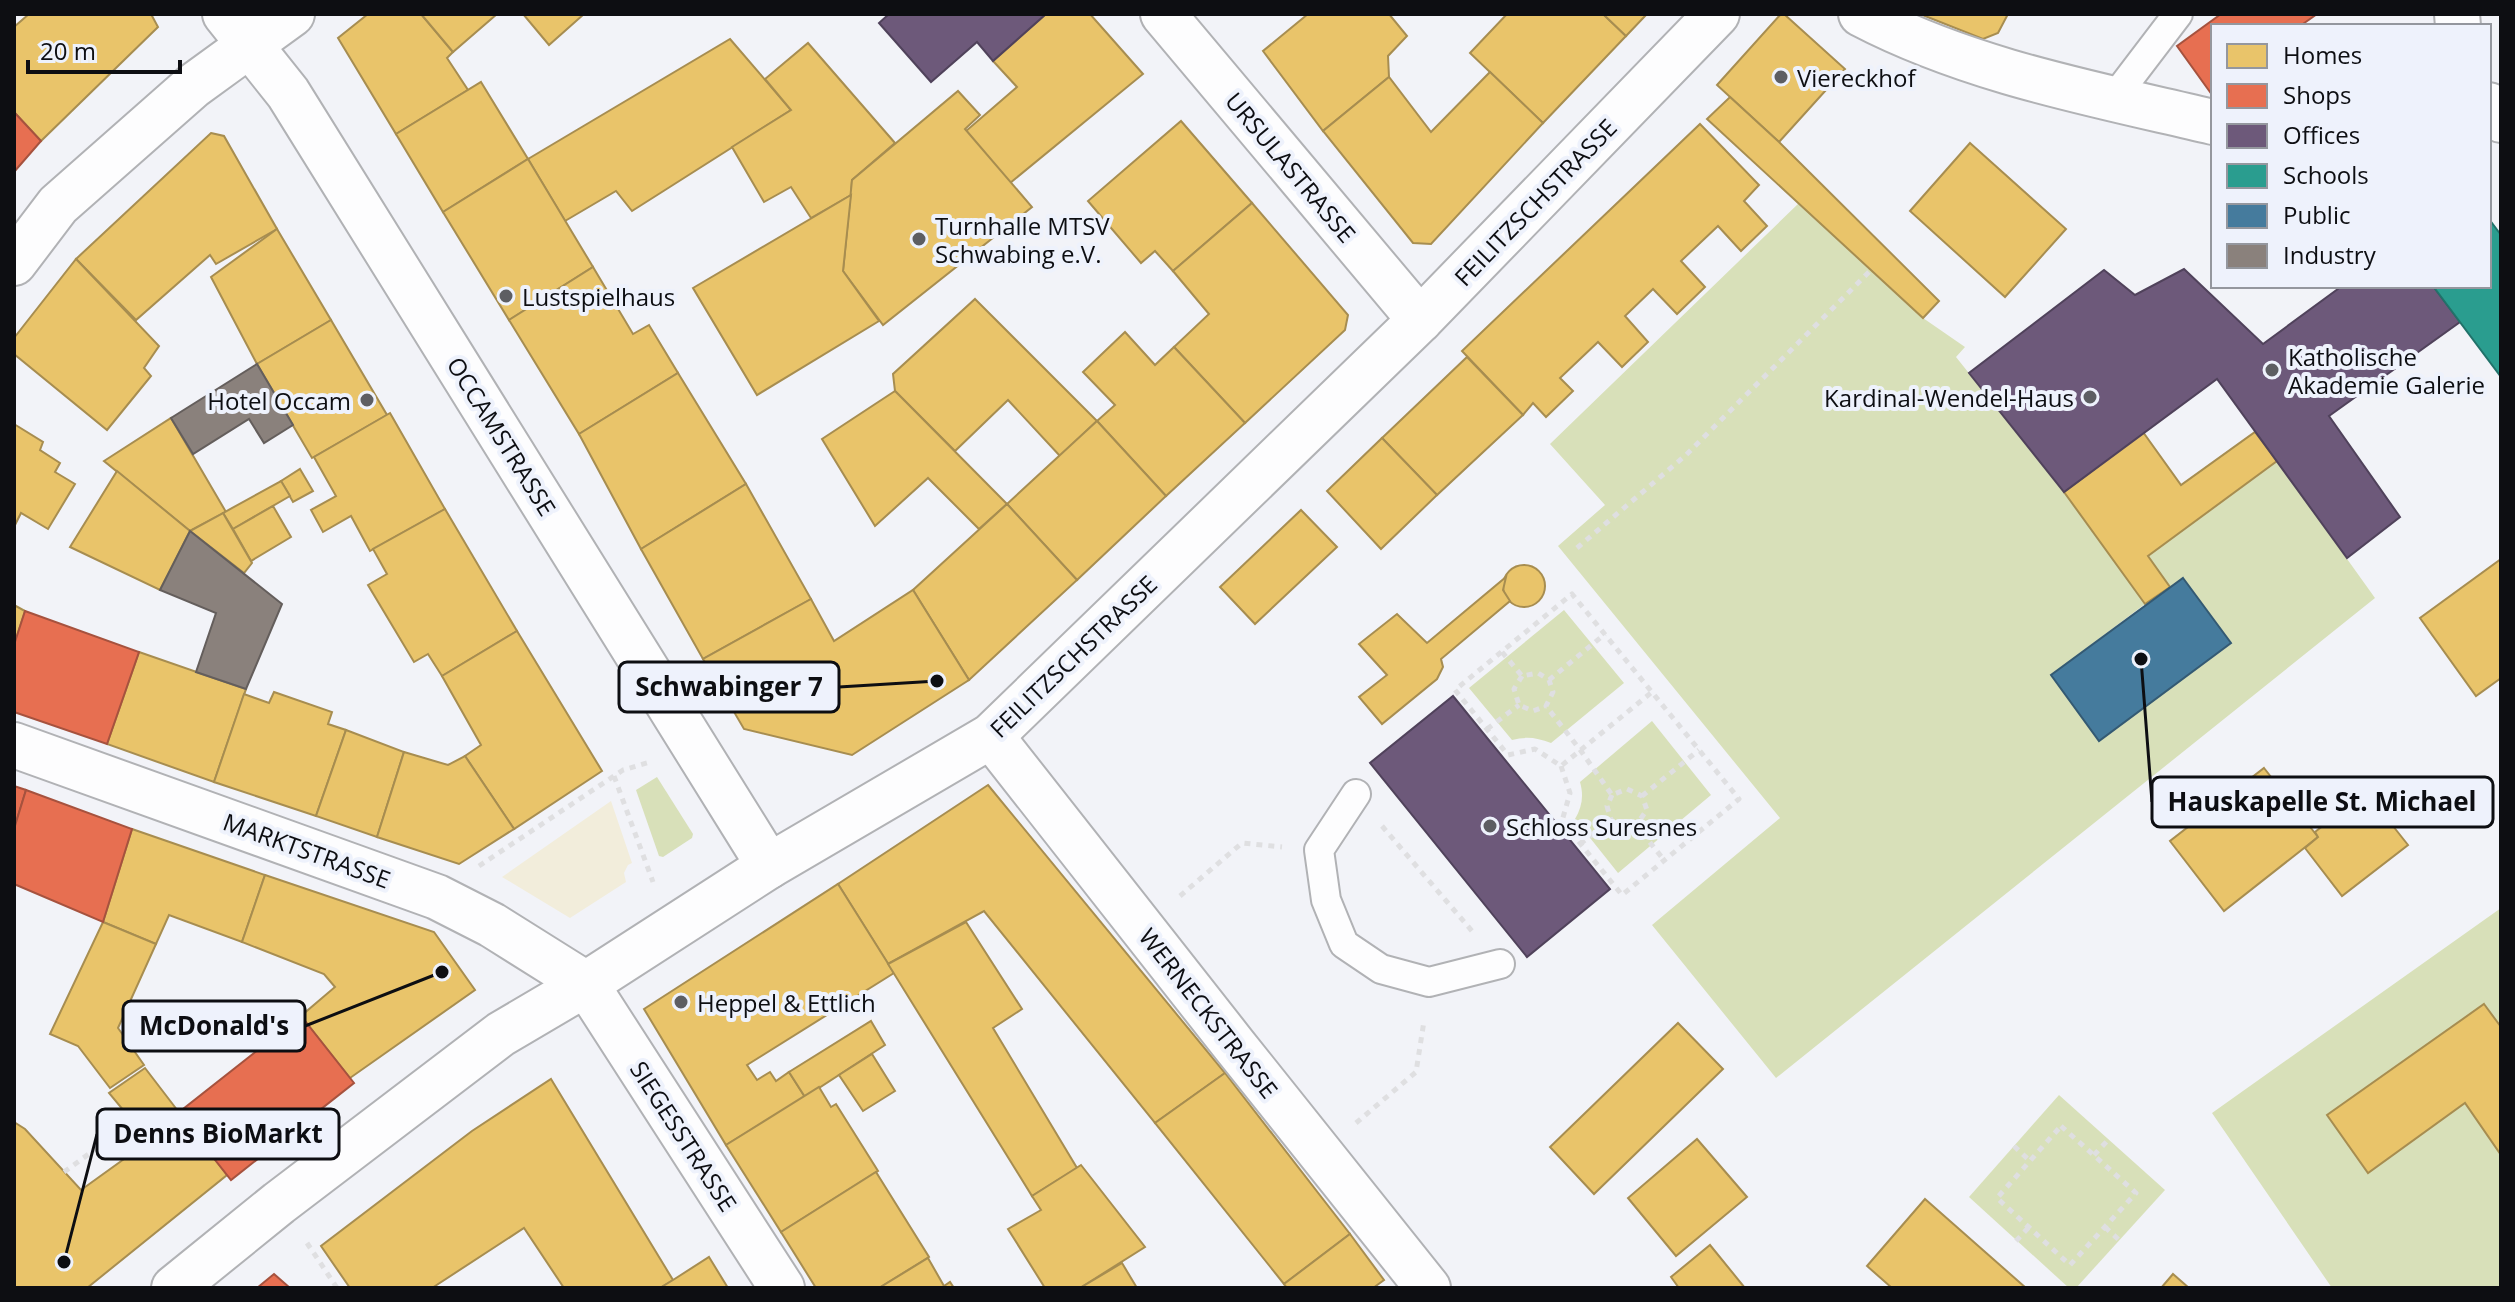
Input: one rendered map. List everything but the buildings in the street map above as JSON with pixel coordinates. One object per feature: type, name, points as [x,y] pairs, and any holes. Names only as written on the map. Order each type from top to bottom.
[{"type":"street","points":[[14,263],[58,205],[193,86],[237,29],[292,14]]},
{"type":"street","name":"URSULASTRASSE","points":[[1163,14],[1420,320]]},
{"type":"street","name":"FEILITZSCHSTRASSE","points":[[174,1288],[279,1203],[501,1034],[586,984],[769,866],[991,736],[1420,320],[1717,14]]},
{"type":"street","points":[[1861,14],[1960,57],[2211,122]]},
{"type":"street","name":"OCCAMSTRASSE","points":[[237,29],[288,93],[769,866]]},
{"type":"street","name":"WERNECKSTRASSE","points":[[991,736],[1428,1288]]},
{"type":"street","name":"MARKTSTRASSE","points":[[14,745],[437,897],[492,925],[586,984]]},
{"type":"street","name":"SIEGESSTRASSE","points":[[586,984],[782,1288]]},
{"type":"lane","points":[[2114,98],[2178,14]]},
{"type":"lane","points":[[1356,794],[1319,850],[1326,900],[1344,944],[1381,969],[1429,982],[1500,964]]},
{"type":"path","points":[[1577,548],[1686,455],[1871,270]]},
{"type":"path","points":[[1572,594],[1739,799],[1622,895],[1562,821],[1570,793],[1561,766],[1535,749],[1508,755],[1455,690],[1502,651],[1572,594]]},
{"type":"path","points":[[1549,680],[1605,634]]},
{"type":"path","points":[[1502,651],[1522,676]]},
{"type":"path","points":[[1538,673],[1549,680],[1553,692],[1546,706],[1533,711],[1519,705],[1514,689],[1522,676],[1538,673]]},
{"type":"path","points":[[1561,766],[1652,692]]},
{"type":"path","points":[[1487,729],[1519,705]]},
{"type":"path","points":[[1546,706],[1612,795]]},
{"type":"path","points":[[1642,796],[1699,750]]},
{"type":"path","points":[[477,867],[623,770],[654,761]]},
{"type":"path","points":[[614,776],[653,882]]},
{"type":"path","points":[[1627,789],[1642,796],[1647,810],[1636,825],[1624,828],[1611,820],[1607,806],[1612,795],[1627,789]]},
{"type":"path","points":[[1356,794],[1500,964]]},
{"type":"path","points":[[1580,844],[1611,820]]},
{"type":"path","points":[[1636,825],[1664,860]]},
{"type":"path","points":[[1175,900],[1242,843],[1319,850]]},
{"type":"path","points":[[641,890],[663,875]]},
{"type":"path","points":[[1355,1123],[1416,1072],[1429,982]]},
{"type":"path","points":[[2061,1126],[2136,1193],[2070,1265],[1997,1198],[2030,1161],[2061,1126]]},
{"type":"path","points":[[64,1172],[119,1132],[135,1150]]},
{"type":"path","points":[[2094,1155],[2109,1139]]},
{"type":"path","points":[[2014,1146],[2030,1161]]},
{"type":"path","points":[[2016,1241],[2029,1227]]},
{"type":"path","points":[[2105,1227],[2119,1240]]},
{"type":"green space","points":[[1799,203],[1923,318],[1965,347],[1956,357],[2064,492],[2145,604],[2051,675],[2099,740],[2231,644],[2183,578],[2170,587],[2148,556],[2277,461],[2375,598],[1776,1078],[1652,925],[1780,818],[1558,546],[1605,505],[1550,444]]},
{"type":"green space","points":[[1564,610],[1624,683],[1551,743],[1532,738],[1512,740],[1469,688]]},
{"type":"green space","points":[[1652,721],[1711,795],[1618,873],[1575,819],[1582,801],[1580,782]]},
{"type":"green space","points":[[657,777],[693,834],[692,838],[663,857],[659,856],[636,790]]},
{"type":"green space","points":[[2501,908],[2501,1027],[2484,1004],[2328,1115],[2368,1172],[2465,1103],[2501,1155],[2501,1288],[2332,1288],[2212,1113]]},
{"type":"green space","points":[[2059,1095],[2165,1190],[2076,1288],[2069,1288],[1969,1197]]},
{"type":"sand","points":[[611,801],[632,863],[624,873],[626,882],[570,918],[502,877]]},
{"type":"place","name":"Viereckhof","points":[[1781,77]]},
{"type":"place","name":"Turnhalle MTSV Schwabing e.V.","points":[[919,239]]},
{"type":"place","name":"Lustspielhaus","points":[[506,296]]},
{"type":"place","name":"Katholische Akademie Galerie","points":[[2272,370]]},
{"type":"place","name":"Kardinal-Wendel-Haus","points":[[2090,397]]},
{"type":"place","name":"Hotel Occam","points":[[367,400]]},
{"type":"place","name":"Hauskapelle St. Michael","points":[[2141,659]]},
{"type":"place","name":"Schwabinger 7","points":[[937,681]]},
{"type":"place","name":"Schloss Suresnes","points":[[1490,826]]},
{"type":"place","name":"McDonald's","points":[[442,972]]},
{"type":"place","name":"Heppel & Ettlich","points":[[681,1002]]},
{"type":"place","name":"Denns BioMarkt","points":[[64,1262]]}]
